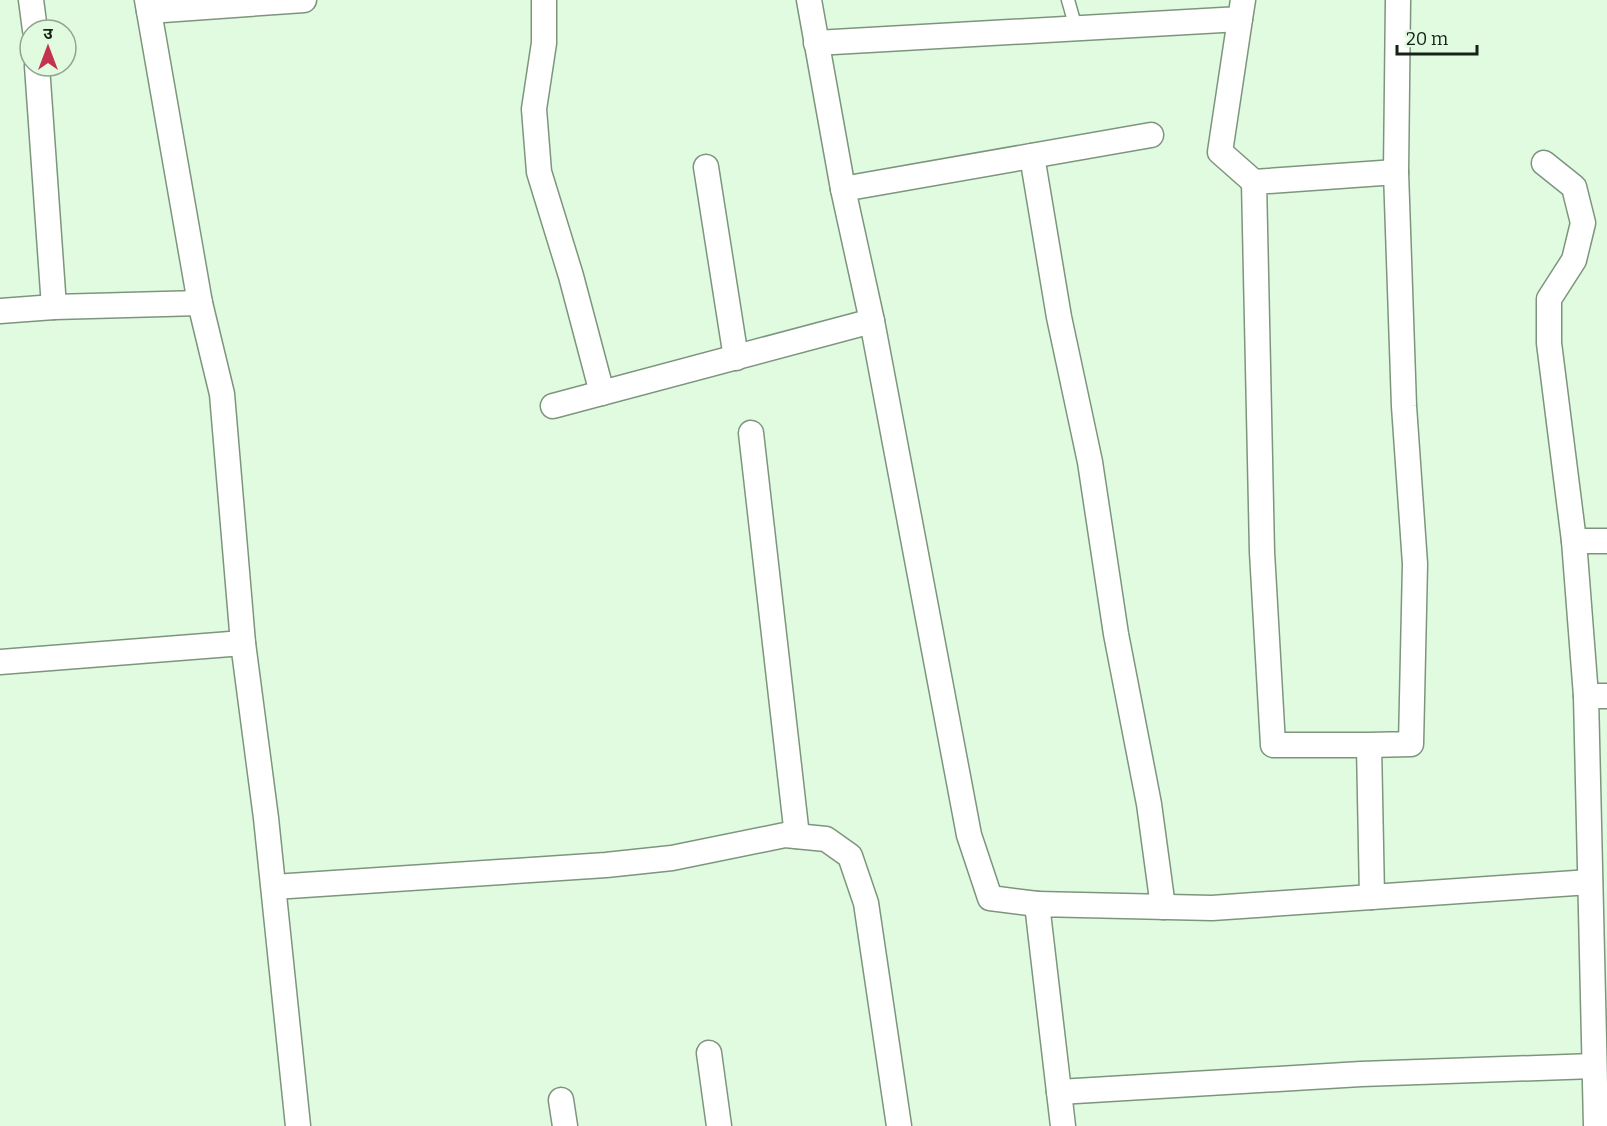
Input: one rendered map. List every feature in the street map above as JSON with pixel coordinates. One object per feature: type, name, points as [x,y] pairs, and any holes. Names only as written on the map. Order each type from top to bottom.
[{"type":"street","points":[[31,0],[33,18]]},
{"type":"street","points":[[298,1126],[274,887],[243,643],[222,394],[200,303],[148,6],[304,0]]},
{"type":"street","points":[[544,0],[544,43],[534,109],[539,172],[571,276],[602,393]]},
{"type":"street","points":[[809,0],[843,189],[872,321],[969,835],[990,898],[1037,904],[1212,908],[1590,882]]},
{"type":"street","points":[[1254,182],[1262,552],[1273,745],[1411,744],[1414,564],[1404,406],[1396,172],[1398,0]]},
{"type":"street","points":[[816,43],[1076,28],[1242,9],[1220,152],[1254,182],[1396,172]]},
{"type":"street","points":[[39,78],[54,307]]},
{"type":"street","points":[[843,189],[1151,135]]},
{"type":"street","points":[[1032,156],[1059,317],[1090,462],[1116,634],[1149,804],[1163,907]]},
{"type":"street","points":[[1544,163],[1574,187],[1584,223],[1574,260],[1549,299],[1549,343],[1596,696],[1590,882],[1596,1126]]},
{"type":"street","points":[[706,167],[736,358]]},
{"type":"street","points":[[0,312],[54,307],[200,303]]},
{"type":"street","points":[[553,406],[872,321]]},
{"type":"street","points":[[751,433],[796,836]]},
{"type":"street","points":[[1574,541],[1607,541]]},
{"type":"street","points":[[0,662],[243,643]]},
{"type":"street","points":[[1369,745],[1372,897]]},
{"type":"street","points":[[274,887],[606,865],[672,858],[785,835],[826,839],[850,856],[866,903],[899,1126]]},
{"type":"street","points":[[1037,904],[1063,1126]]},
{"type":"street","points":[[709,1053],[719,1126]]},
{"type":"street","points":[[1059,1092],[1361,1074],[1594,1066]]},
{"type":"street","points":[[561,1100],[565,1126]]},
{"type":"lane","points":[[1068,0],[1076,28]]}]
